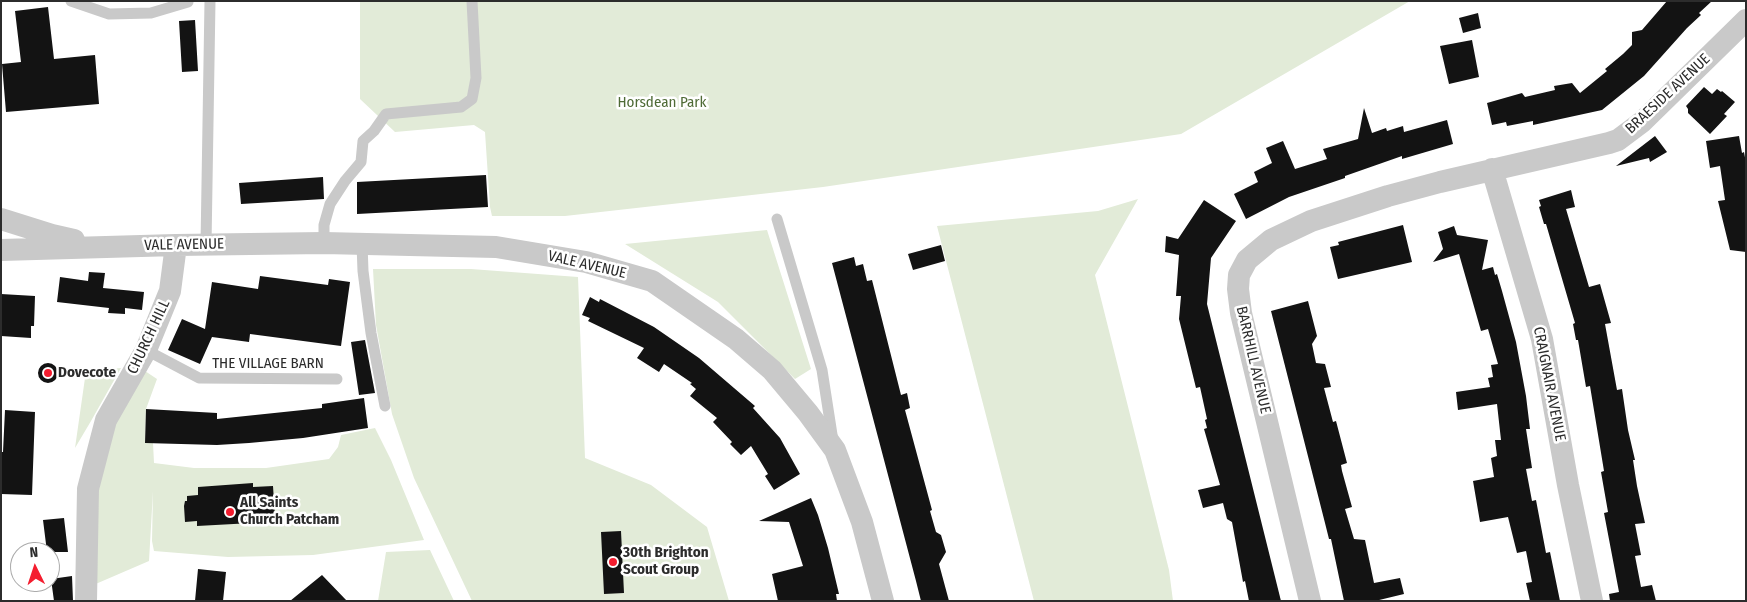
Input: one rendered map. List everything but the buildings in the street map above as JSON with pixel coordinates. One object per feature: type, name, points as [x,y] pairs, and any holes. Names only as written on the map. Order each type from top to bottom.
[{"type":"street","name":"BRAESIDE AVENUE","points":[[1492,169],[1609,143],[1622,137],[1642,122],[1746,20]]},
{"type":"street","name":"BARRHILL AVENUE","points":[[1310,601],[1241,313],[1238,289],[1239,275],[1247,260],[1271,240],[1312,221],[1388,196],[1492,169]]},
{"type":"street","name":"CRAIGNAIR AVENUE","points":[[1492,169],[1542,339],[1568,485],[1592,601]]},
{"type":"street","name":"VALE AVENUE","points":[[1,220],[52,236],[112,246]]},
{"type":"street","name":"VALE AVENUE","points":[[1,250],[112,246],[324,244],[496,247],[586,262],[652,281],[736,339],[772,370],[808,413],[835,450],[862,522],[883,601]]},
{"type":"street","name":"CHURCH HILL","points":[[86,601],[88,488],[106,420],[146,350],[170,291],[176,245]]},
{"type":"lane","points":[[71,1],[109,14],[151,13],[188,1],[199,1]]},
{"type":"lane","points":[[206,245],[210,1]]},
{"type":"lane","points":[[324,244],[324,225],[330,204],[345,181],[361,162],[363,141],[374,131],[386,114],[461,107],[472,99],[476,78],[472,1]]},
{"type":"lane","points":[[777,218],[822,370],[835,450]]},
{"type":"lane","points":[[362,244],[363,271],[371,333],[384,406]]},
{"type":"lane","name":"THE VILLAGE BARN","points":[[146,350],[199,378],[337,380]]},
{"type":"green space","name":"Horsdean Park","points":[[360,1],[1410,1],[1181,134],[823,187],[565,216],[492,216],[485,132],[474,125],[395,132],[360,99]]},
{"type":"green space","points":[[1138,199],[1095,275],[1169,570],[1173,601],[1034,601],[937,226],[1098,211]]},
{"type":"green space","points":[[767,230],[811,369],[795,379],[718,302],[625,244]]},
{"type":"green space","points":[[373,269],[471,269],[578,277],[585,458],[651,485],[707,527],[729,601],[472,601],[414,478],[392,414],[376,325]]},
{"type":"green space","points":[[121,368],[91,421],[75,448],[86,371]]},
{"type":"green space","points":[[145,371],[157,379],[146,409],[145,443],[153,443],[154,463],[194,468],[266,468],[329,459],[338,447],[341,435],[375,428],[391,460],[424,540],[313,555],[228,557],[154,551],[152,541],[153,491],[149,561],[91,586],[92,528],[107,445],[124,404]]},
{"type":"green space","points":[[430,550],[454,601],[378,601],[386,552]]},
{"type":"place","name":"Dovecote","points":[[48,373]]},
{"type":"place","name":"All Saints Church Patcham","points":[[230,512]]},
{"type":"place","name":"30th Brighton Scout Group","points":[[613,562]]}]
